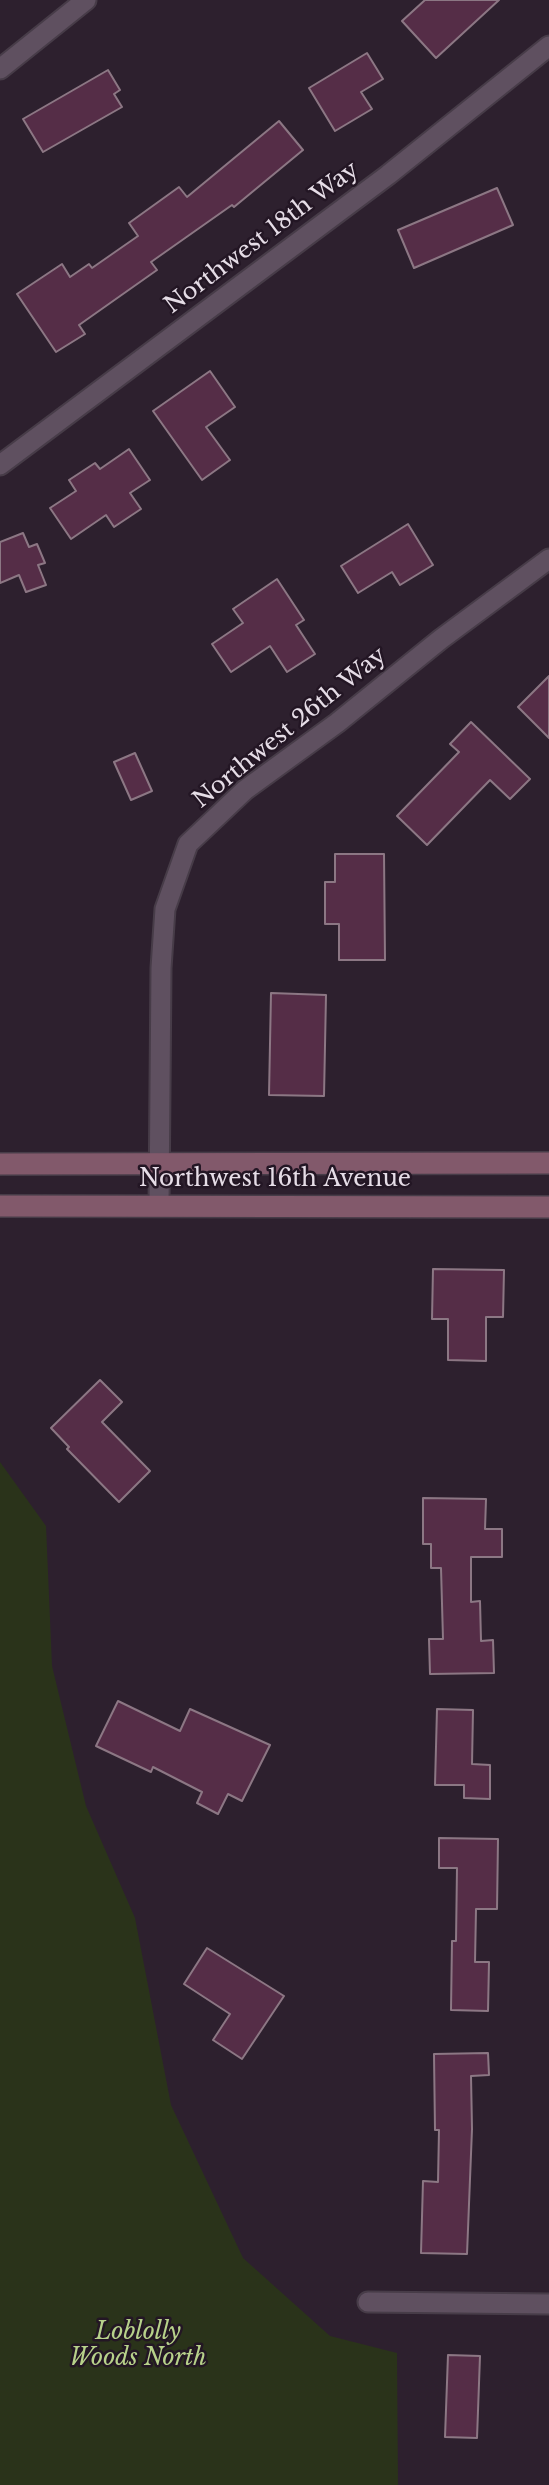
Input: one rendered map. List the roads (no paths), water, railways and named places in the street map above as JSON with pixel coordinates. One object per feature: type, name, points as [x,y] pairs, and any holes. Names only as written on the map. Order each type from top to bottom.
[{"type":"main road","name":"Northwest 16th Avenue","points":[[0,1164],[549,1163]]},
{"type":"main road","name":"Northwest 16th Avenue","points":[[0,1206],[549,1206]]},
{"type":"street","points":[[0,69],[86,0]]},
{"type":"street","name":"Northwest 18th Way","points":[[0,465],[388,174],[549,46]]},
{"type":"street","name":"Northwest 26th Way","points":[[159,1206],[161,968],[165,909],[188,844],[245,790],[337,723],[441,639],[549,559]]},
{"type":"street","points":[[368,2302],[549,2304]]},
{"type":"park label","name":"Loblolly Woods North","points":[[138,2346]]}]
